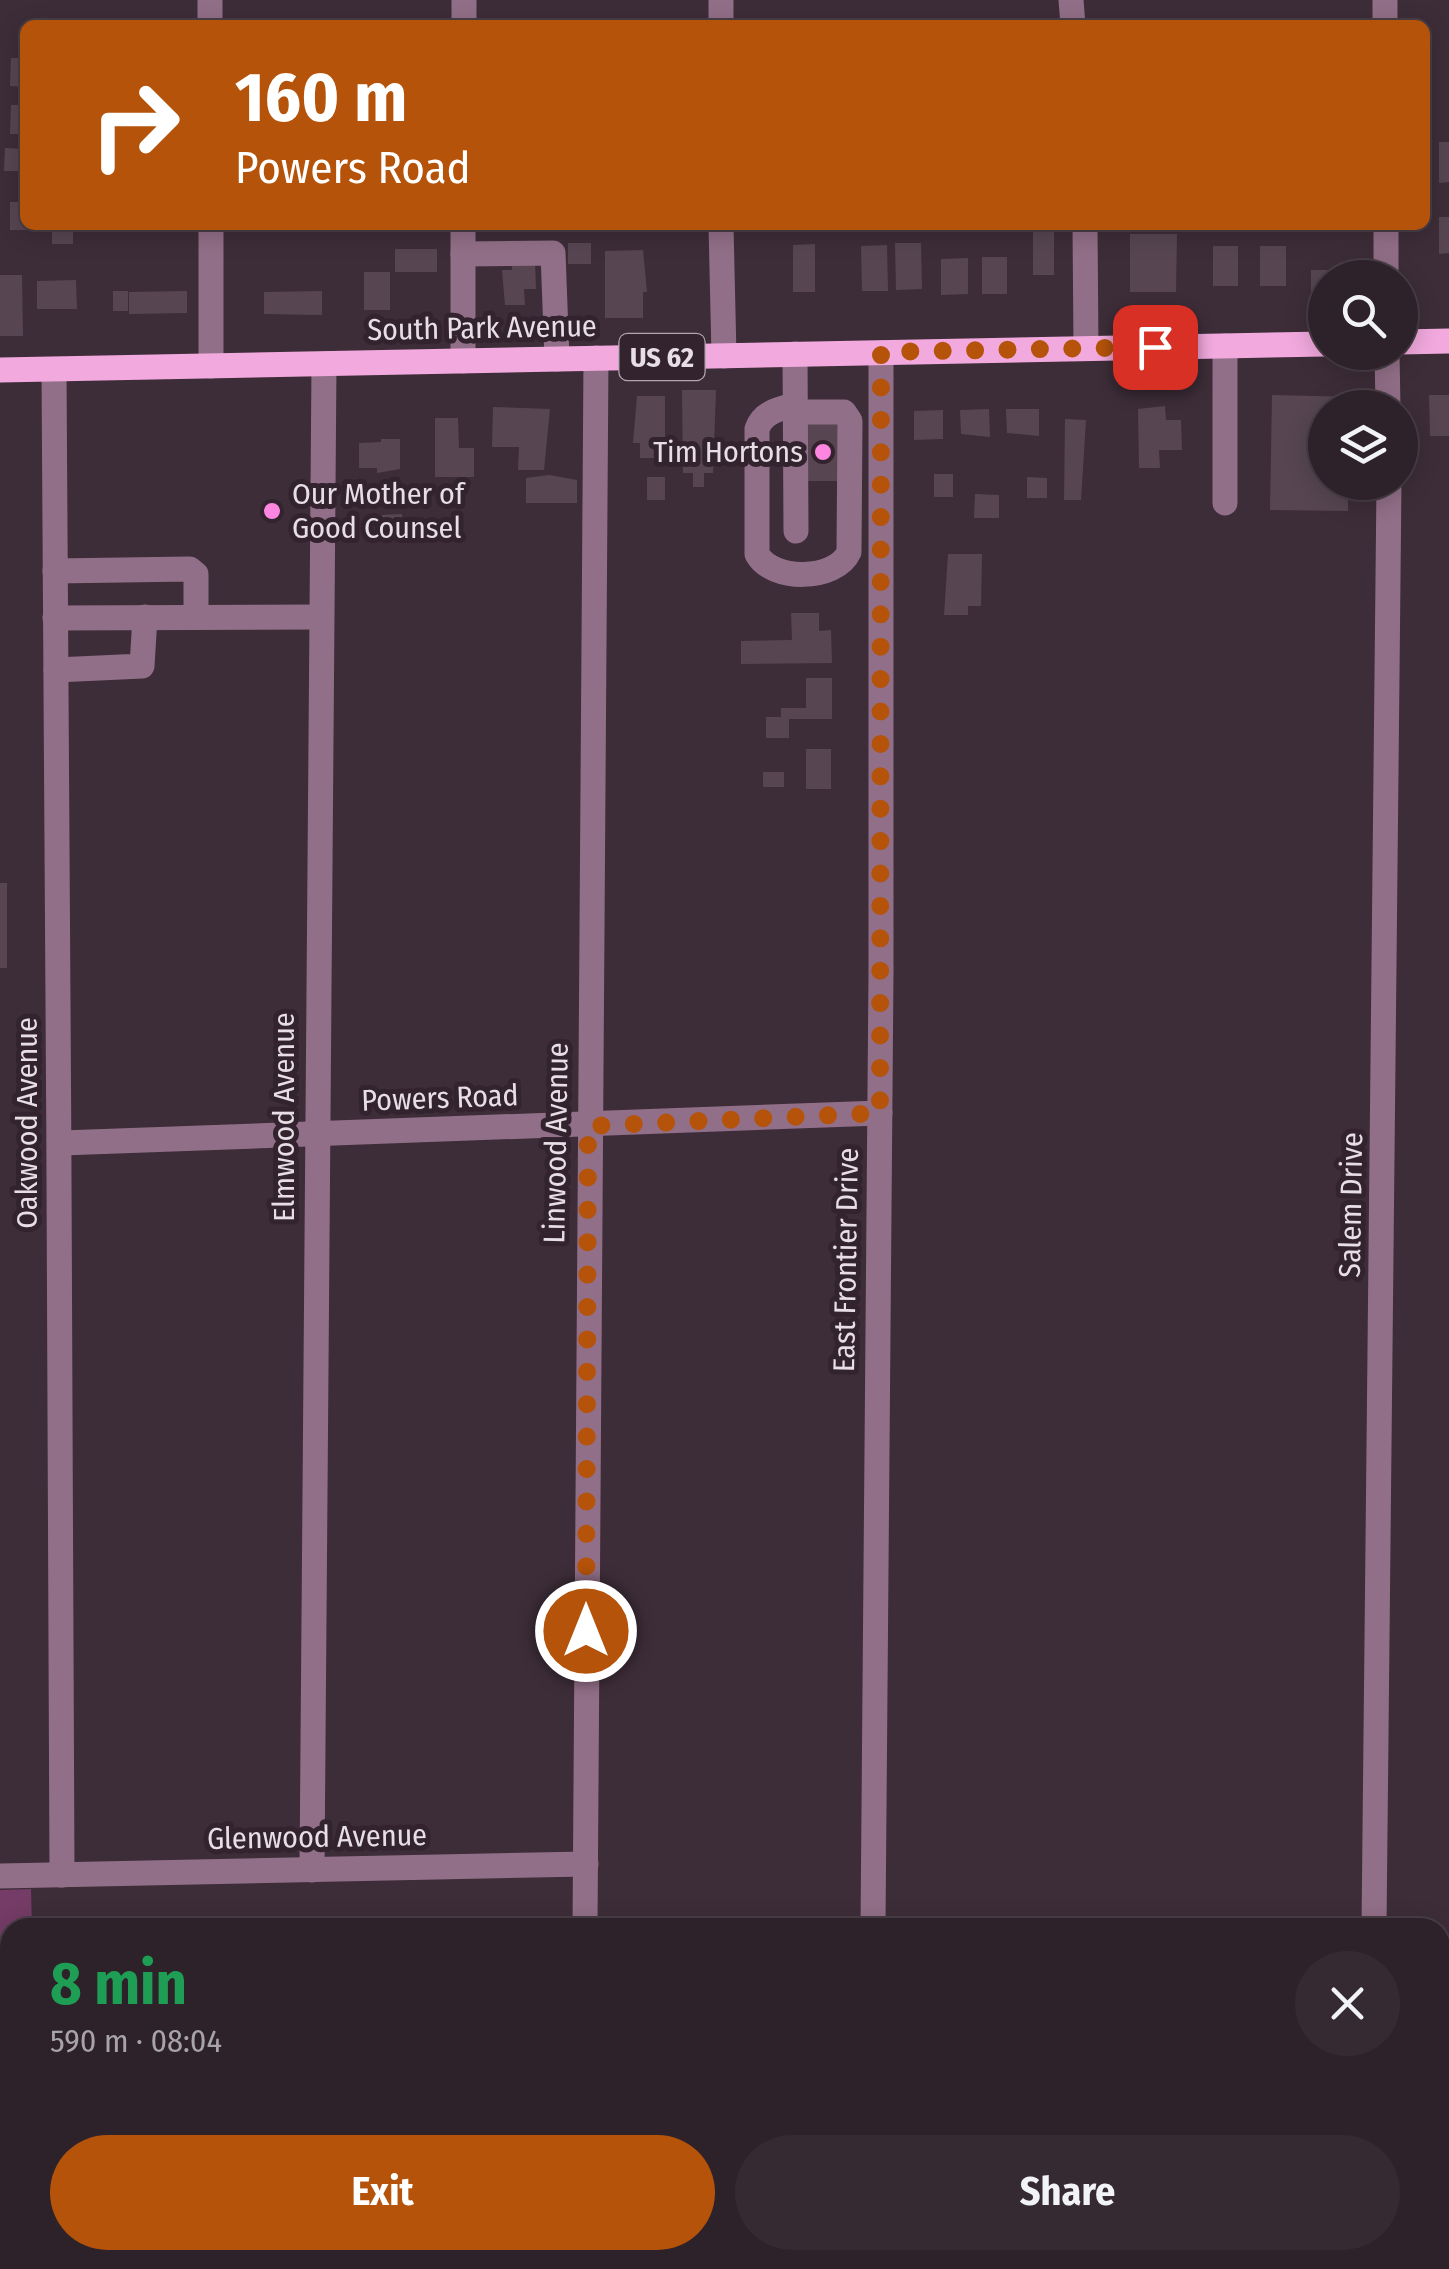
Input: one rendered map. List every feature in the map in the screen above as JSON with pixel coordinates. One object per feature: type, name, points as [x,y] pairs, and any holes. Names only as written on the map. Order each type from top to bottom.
[{"type":"main road","points":[[1418,341],[1449,340]]},
{"type":"main road","name":"South Park Avenue","points":[[0,370],[1308,344]]},
{"type":"street","points":[[211,230],[211,366]]},
{"type":"street","points":[[463,230],[463,361]]},
{"type":"street","points":[[722,230],[724,356]]},
{"type":"street","points":[[1084,230],[1086,348]]},
{"type":"street","points":[[1386,230],[1386,260]]},
{"type":"street","points":[[463,254],[553,253],[556,359]]},
{"type":"street","points":[[1224,346],[1225,502]]},
{"type":"street","name":"East Frontier Drive","points":[[872,1918],[880,1113],[881,352]]},
{"type":"street","points":[[795,354],[796,530]]},
{"type":"street","name":"Linwood Avenue","points":[[585,1918],[596,358]]},
{"type":"street","name":"Elmwood Avenue","points":[[312,1870],[324,364]]},
{"type":"street","name":"Oakwood Avenue","points":[[54,370],[62,1142],[56,1875]]},
{"type":"street","points":[[796,408],[844,412],[850,421],[849,552],[844,564],[831,572],[774,572],[764,567],[757,554],[756,428],[760,419],[774,410],[796,408]]},
{"type":"street","name":"Salem Drive","points":[[1374,1918],[1389,500]]},
{"type":"street","points":[[55,571],[190,569],[196,574],[196,617]]},
{"type":"street","points":[[56,618],[321,616]]},
{"type":"street","points":[[56,670],[142,666],[145,617]]},
{"type":"street","name":"Powers Road","points":[[62,1142],[880,1113]]},
{"type":"street","name":"Glenwood Avenue","points":[[0,1876],[586,1864]]},
{"type":"shaded area","points":[[31,1889],[32,1918],[0,1918],[0,1890]]},
{"type":"building","points":[[11,58],[20,58],[20,87],[10,86]]},
{"type":"building","points":[[11,105],[20,105],[20,134],[10,134]]},
{"type":"building","points":[[1439,142],[1449,142],[1449,182],[1439,183]]},
{"type":"building","points":[[5,148],[20,149],[20,171],[4,171]]},
{"type":"building","points":[[10,202],[20,202],[20,230],[10,230]]},
{"type":"building","points":[[1439,217],[1449,217],[1449,253],[1439,254]]},
{"type":"building","points":[[52,230],[73,230],[73,244],[52,244]]},
{"type":"building","points":[[1033,230],[1054,230],[1054,275],[1033,275]]},
{"type":"building","points":[[1130,234],[1177,234],[1176,292],[1130,292]]},
{"type":"building","points":[[568,243],[591,243],[591,264],[568,264]]},
{"type":"building","points":[[895,243],[921,243],[922,289],[896,290]]},
{"type":"building","points":[[815,244],[815,292],[793,292],[793,245]]},
{"type":"building","points":[[887,245],[888,291],[862,291],[861,246]]},
{"type":"building","points":[[1213,246],[1238,246],[1238,286],[1213,286]]},
{"type":"building","points":[[1260,246],[1286,246],[1286,286],[1260,286]]},
{"type":"building","points":[[395,249],[437,249],[437,272],[395,272]]},
{"type":"building","points":[[643,250],[647,292],[643,292],[643,318],[605,318],[605,251]]},
{"type":"building","points":[[982,257],[1007,257],[1007,294],[982,294]]},
{"type":"building","points":[[968,258],[968,294],[941,295],[941,259]]},
{"type":"building","points":[[535,262],[536,289],[524,289],[525,305],[505,305],[502,270],[512,270],[512,263]]},
{"type":"building","points":[[364,272],[390,272],[390,310],[364,310]]},
{"type":"building","points":[[0,275],[22,275],[23,336],[0,336]]},
{"type":"building","points":[[76,280],[77,309],[37,309],[37,281]]},
{"type":"building","points":[[113,291],[128,291],[128,311],[113,311]]},
{"type":"building","points":[[187,291],[187,313],[129,314],[129,292]]},
{"type":"building","points":[[322,291],[322,315],[264,314],[264,292]]},
{"type":"building","points":[[682,390],[716,390],[713,473],[704,473],[704,487],[693,487],[693,473],[683,473]]},
{"type":"building","points":[[1272,395],[1308,396],[1308,500],[1348,500],[1348,511],[1270,510]]},
{"type":"building","points":[[1429,395],[1449,395],[1449,436],[1430,436]]},
{"type":"building","points":[[637,396],[665,396],[665,458],[640,458],[640,443],[633,443]]},
{"type":"building","points":[[1165,406],[1166,420],[1181,420],[1182,450],[1159,450],[1160,468],[1139,468],[1138,409]]},
{"type":"building","points":[[493,407],[550,409],[544,470],[518,470],[519,447],[492,447]]},
{"type":"building","points":[[989,409],[990,437],[961,434],[960,410]]},
{"type":"building","points":[[1006,409],[1039,409],[1039,436],[1007,433]]},
{"type":"building","points":[[943,410],[943,439],[914,440],[914,411]]},
{"type":"building","points":[[435,418],[458,418],[459,448],[474,448],[474,477],[435,477]]},
{"type":"building","points":[[1065,419],[1086,420],[1081,500],[1064,500]]},
{"type":"building","name":"Tim Hortons","points":[[805,423],[841,423],[842,481],[805,481]]},
{"type":"building","points":[[400,439],[400,469],[377,473],[377,468],[359,468],[359,443]]},
{"type":"building","points":[[934,474],[953,474],[953,497],[934,497]]},
{"type":"building","points":[[549,475],[577,480],[577,503],[526,503],[526,478]]},
{"type":"building","points":[[647,477],[665,477],[665,500],[647,500]]},
{"type":"building","points":[[1027,477],[1047,478],[1047,498],[1027,498]]},
{"type":"building","points":[[975,494],[999,495],[999,518],[974,518]]},
{"type":"building","points":[[402,514],[402,533],[382,534],[382,515]]},
{"type":"building","points":[[948,554],[982,554],[981,606],[968,606],[968,615],[944,615]]},
{"type":"building","points":[[791,613],[819,613],[819,631],[831,630],[832,663],[741,664],[741,641],[792,640]]},
{"type":"building","points":[[806,678],[832,678],[832,719],[789,719],[789,738],[766,738],[766,717],[781,717],[781,708],[806,708]]},
{"type":"building","points":[[806,749],[831,749],[831,789],[806,789]]},
{"type":"building","points":[[763,772],[784,772],[784,787],[763,787]]},
{"type":"building","points":[[0,883],[7,883],[7,968],[0,968]]},
{"type":"place","name":"Tim Hortons","points":[[823,452]]},
{"type":"place","name":"Our Mother of Good Counsel","points":[[272,511]]},
{"type":"route","points":[[586,1631],[588,1126],[880,1113],[881,352],[1155,347]]}]
